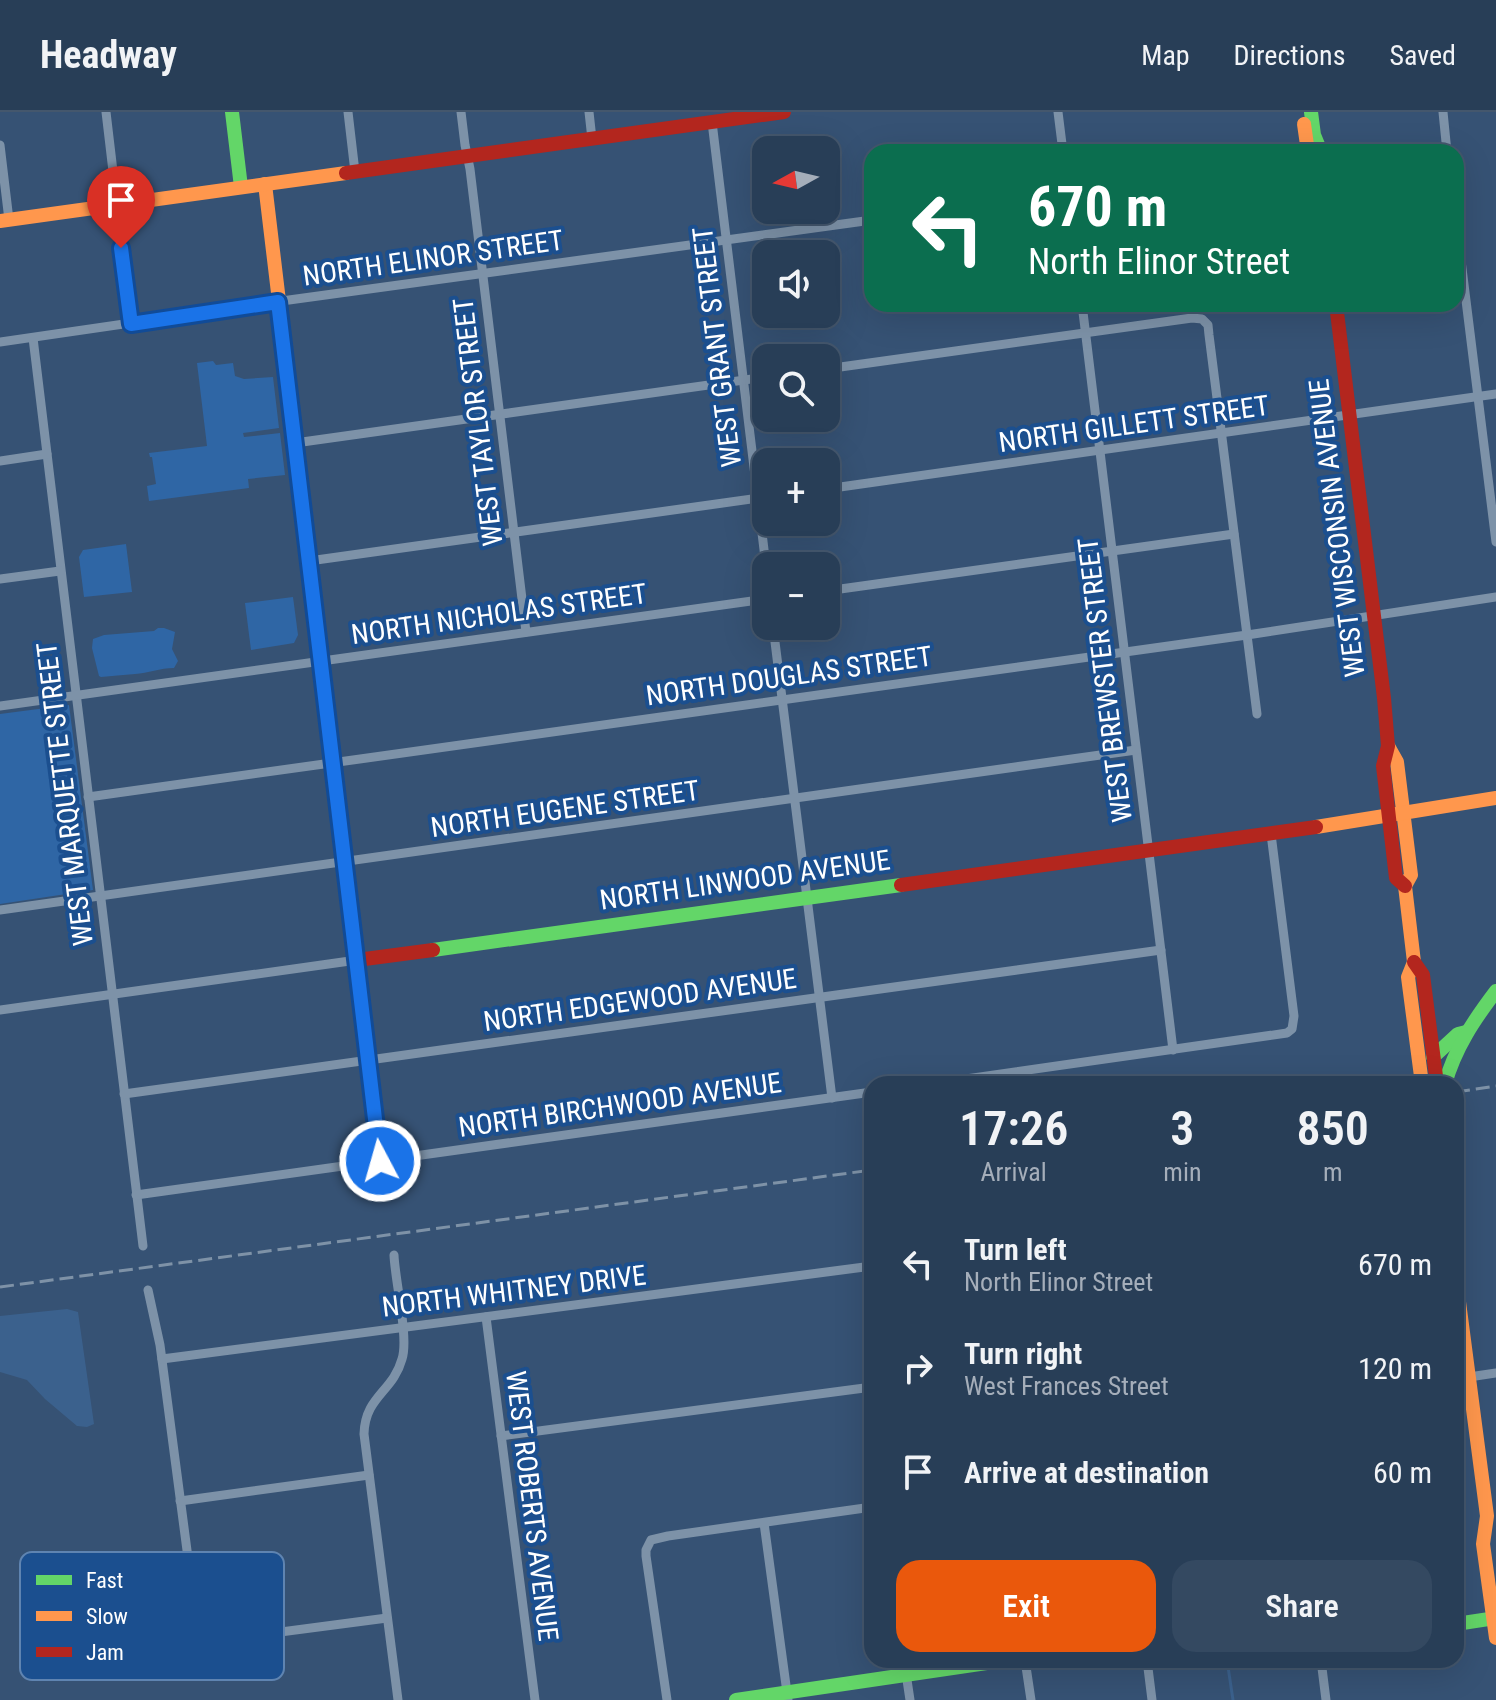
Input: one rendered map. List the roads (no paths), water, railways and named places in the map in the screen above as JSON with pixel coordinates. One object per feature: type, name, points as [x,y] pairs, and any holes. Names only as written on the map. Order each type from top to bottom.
[{"type":"main road","points":[[232,112],[241,187]]},
{"type":"main road","points":[[4,221],[592,139],[717,118],[784,112]]},
{"type":"main road","points":[[1303,112],[1307,144]]},
{"type":"main road","points":[[1311,112],[1318,144]]},
{"type":"main road","points":[[1317,112],[1321,144]]},
{"type":"main road","points":[[265,184],[357,960]]},
{"type":"main road","name":"WEST WISCONSIN AVENUE","points":[[1337,312],[1388,746],[1383,766],[1388,816],[1396,878],[1405,886]]},
{"type":"main road","name":"WEST WISCONSIN AVENUE","points":[[1388,746],[1397,762],[1411,875],[1405,886],[1414,962],[1423,975],[1429,1022],[1423,1076]]},
{"type":"main road","name":"NORTH LINWOOD AVENUE","points":[[357,960],[1271,834],[1496,798]]},
{"type":"main road","name":"WEST WISCONSIN AVENUE","points":[[1414,962],[1408,977],[1410,996],[1433,1076]]},
{"type":"main road","points":[[1448,1076],[1466,1032],[1496,991]]},
{"type":"main road","points":[[1410,996],[1419,997],[1429,1022]]},
{"type":"main road","points":[[1426,1059],[1458,1034],[1466,1032]]},
{"type":"main road","points":[[1426,1059],[1454,1056]]},
{"type":"main road","points":[[1464,1339],[1487,1516],[1483,1544],[1496,1638]]},
{"type":"main road","points":[[1487,1516],[1496,1536]]},
{"type":"main road","points":[[1464,1623],[1495,1618]]},
{"type":"main road","points":[[736,1700],[787,1696],[956,1668]]},
{"type":"street","points":[[106,112],[131,324]]},
{"type":"street","points":[[348,112],[355,172]]},
{"type":"street","name":"WEST TAYLOR STREET","points":[[461,112],[526,632]]},
{"type":"street","points":[[589,112],[592,139]]},
{"type":"street","points":[[1058,112],[1062,144]]},
{"type":"street","points":[[1443,112],[1446,144]]},
{"type":"street","name":"WEST GRANT STREET","points":[[717,118],[727,240],[754,448]]},
{"type":"street","points":[[0,145],[4,221]]},
{"type":"street","name":"NORTH ELINOR STREET","points":[[0,342],[864,221]]},
{"type":"street","points":[[1464,284],[1496,542]]},
{"type":"street","name":"WEST BREWSTER STREET","points":[[1083,312],[1173,1050]]},
{"type":"street","points":[[840,367],[1085,332],[1202,319],[1209,330],[1257,714]]},
{"type":"street","name":"WEST MARQUETTE STREET","points":[[33,338],[143,1246]]},
{"type":"street","points":[[295,443],[752,379]]},
{"type":"street","name":"NORTH GILLETT STREET","points":[[840,487],[1496,394]]},
{"type":"street","points":[[0,461],[47,454]]},
{"type":"street","points":[[309,561],[752,499]]},
{"type":"street","points":[[840,589],[1234,534]]},
{"type":"street","points":[[0,579],[60,571]]},
{"type":"street","name":"NORTH DOUGLAS STREET","points":[[88,797],[1247,635],[1496,597]]},
{"type":"street","name":"NORTH NICHOLAS STREET","points":[[0,706],[752,601]]},
{"type":"street","points":[[775,640],[832,1098]]},
{"type":"street","name":"NORTH EUGENE STREET","points":[[0,910],[1136,750]]},
{"type":"street","points":[[988,1076],[1285,1035],[1292,1029],[1294,1016],[1271,834]]},
{"type":"street","name":"NORTH EDGEWOOD AVENUE","points":[[124,1094],[1161,950]]},
{"type":"street","points":[[357,960],[380,1161]]},
{"type":"street","name":"NORTH LINWOOD AVENUE","points":[[0,1010],[357,960]]},
{"type":"street","name":"NORTH BIRCHWOOD AVENUE","points":[[136,1195],[864,1093]]},
{"type":"street","points":[[394,1255],[404,1353],[396,1376],[374,1400],[366,1417],[364,1434],[398,1700]]},
{"type":"street","name":"NORTH WHITNEY DRIVE","points":[[162,1359],[864,1267]]},
{"type":"street","points":[[148,1290],[162,1359],[187,1552]]},
{"type":"street","name":"WEST ROBERTS AVENUE","points":[[486,1317],[535,1700]]},
{"type":"street","points":[[1469,1377],[1496,1373]]},
{"type":"street","points":[[501,1436],[864,1388]]},
{"type":"street","points":[[180,1501],[369,1475]]},
{"type":"street","points":[[667,1700],[646,1556],[651,1540],[864,1508]]},
{"type":"street","points":[[764,1523],[787,1696]]},
{"type":"street","points":[[284,1632],[387,1618]]},
{"type":"street","points":[[905,1668],[910,1700]]},
{"type":"street","points":[[1026,1668],[1031,1700]]},
{"type":"street","points":[[1148,1668],[1152,1700]]},
{"type":"street","points":[[1322,1668],[1326,1700]]},
{"type":"waterway","points":[[1228,1668],[1233,1700]]},
{"type":"railway","points":[[1464,1091],[1496,1086]]},
{"type":"railway","points":[[0,1287],[864,1171]]}]
